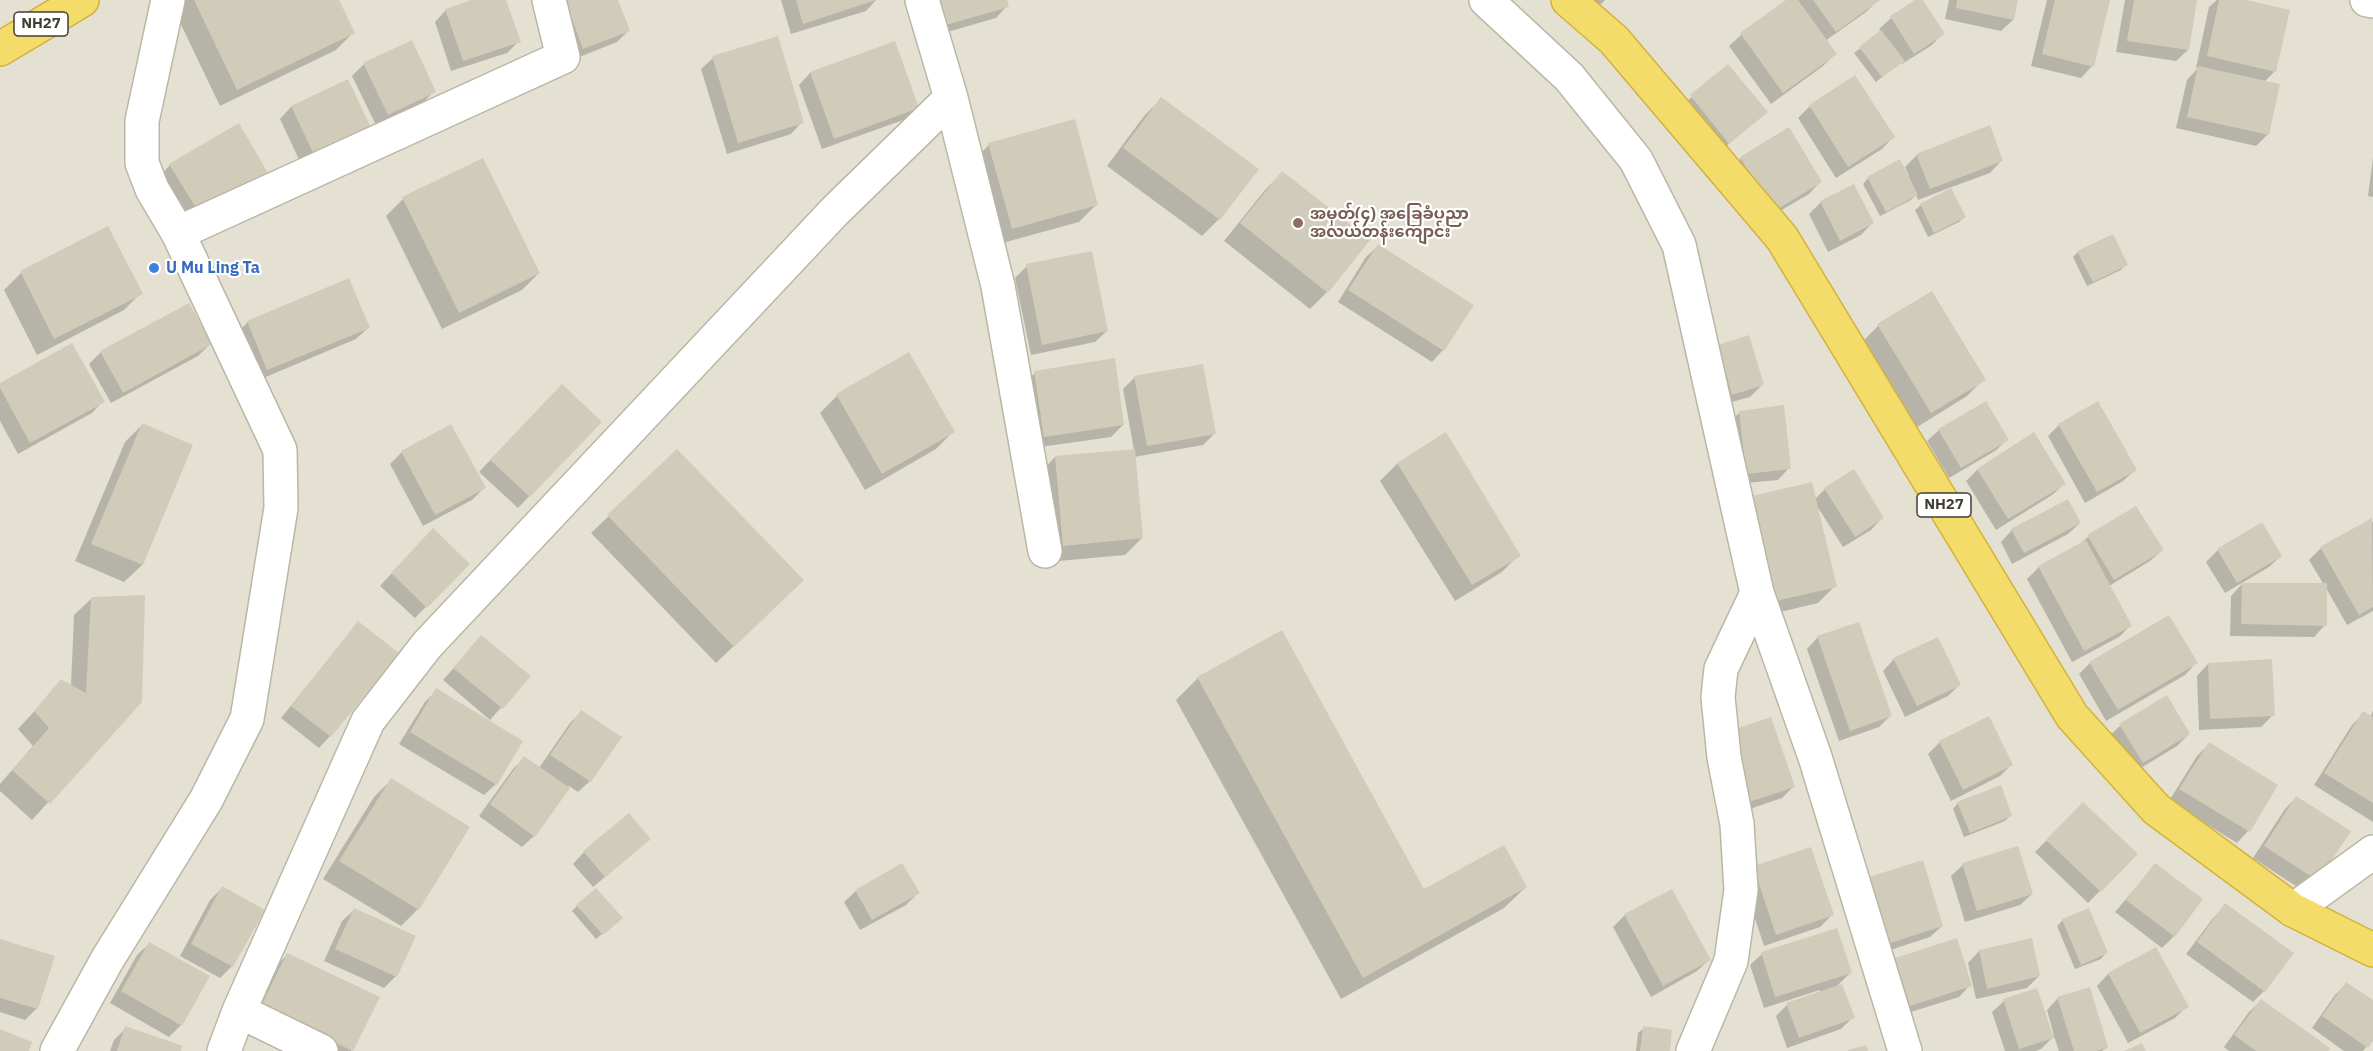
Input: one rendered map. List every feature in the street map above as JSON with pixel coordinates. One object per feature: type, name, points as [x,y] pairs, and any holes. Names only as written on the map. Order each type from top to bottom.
[{"type":"highway","name":"NH27","points":[[0,49],[82,0]]},
{"type":"highway","name":"NH27","points":[[1568,0],[1614,40],[1782,238],[2072,716],[2156,809],[2293,910],[2373,950]]},
{"type":"street","points":[[57,1051],[107,960],[206,800],[246,719],[281,508],[280,450],[178,233],[152,189],[142,163],[142,121],[168,0]]},
{"type":"street","points":[[178,233],[563,57],[549,0]]},
{"type":"street","points":[[922,0],[951,98],[998,286],[1045,551]]},
{"type":"street","points":[[1486,0],[1569,77],[1636,160],[1679,245],[1757,592],[1815,757],[1905,1051]]},
{"type":"street","points":[[2367,0],[2373,1]]},
{"type":"street","points":[[224,1051],[238,1011],[368,721],[427,645],[835,211],[951,98]]},
{"type":"street","points":[[1693,1051],[1731,961],[1741,890],[1737,824],[1718,716],[1718,697],[1721,669],[1757,592]]},
{"type":"street","points":[[2293,910],[2373,852]]},
{"type":"street","points":[[238,1011],[321,1051]]},
{"type":"shaded area","points":[[0,0],[2373,0],[2373,1051],[0,1051]]},
{"type":"building","points":[[194,0],[339,0],[355,33],[237,90]]},
{"type":"building","points":[[471,0],[506,0],[521,42],[463,61],[445,9]]},
{"type":"building","points":[[565,0],[618,0],[630,31],[583,49]]},
{"type":"building","points":[[796,0],[876,0],[803,24]]},
{"type":"building","points":[[934,0],[1007,0],[1009,7],[942,26]]},
{"type":"building","points":[[1786,0],[1798,0],[1837,54],[1783,93],[1740,33]]},
{"type":"building","points":[[1813,0],[1880,0],[1836,32]]},
{"type":"building","points":[[1915,0],[1923,0],[1945,34],[1914,54],[1890,16]]},
{"type":"building","points":[[1957,0],[2018,0],[2014,20],[1956,8]]},
{"type":"building","points":[[2055,0],[2110,0],[2094,67],[2042,54]]},
{"type":"building","points":[[2134,0],[2197,0],[2189,50],[2127,41]]},
{"type":"building","points":[[2219,0],[2246,0],[2290,10],[2276,72],[2207,56]]},
{"type":"building","points":[[1881,30],[1905,61],[1882,77],[1859,47]]},
{"type":"building","points":[[778,36],[804,123],[738,143],[712,56]]},
{"type":"building","points":[[412,40],[436,92],[388,115],[363,63]]},
{"type":"building","points":[[895,41],[919,108],[834,139],[810,72]]},
{"type":"building","points":[[1728,64],[1768,112],[1729,144],[1690,95]]},
{"type":"building","points":[[2198,66],[2280,84],[2269,135],[2187,117]]},
{"type":"building","points":[[1855,75],[1895,137],[1848,167],[1809,105]]},
{"type":"building","points":[[348,79],[373,132],[316,159],[291,106]]},
{"type":"building","points":[[1161,97],[1259,169],[1220,220],[1123,148]]},
{"type":"building","points":[[1075,119],[1098,205],[1012,229],[988,143]]},
{"type":"building","points":[[239,123],[268,173],[199,213],[169,164]]},
{"type":"building","points":[[1990,125],[2003,161],[1930,189],[1916,154]]},
{"type":"building","points":[[1789,127],[1822,182],[1773,212],[1740,157]]},
{"type":"building","points":[[483,158],[540,273],[459,313],[402,197]]},
{"type":"building","points":[[1900,159],[1918,195],[1886,212],[1867,177]]},
{"type":"building","points":[[1282,171],[1370,240],[1328,293],[1240,223]]},
{"type":"building","points":[[1854,184],[1874,223],[1840,241],[1820,201]]},
{"type":"building","points":[[1951,188],[1966,217],[1934,233],[1920,204]]},
{"type":"building","points":[[108,226],[143,294],[54,339],[20,271]]},
{"type":"building","points":[[2113,234],[2128,265],[2093,282],[2077,251]]},
{"type":"building","points":[[1378,244],[1474,305],[1444,351],[1348,290]]},
{"type":"building","points":[[1092,251],[1108,331],[1042,345],[1026,264]]},
{"type":"building","points":[[349,278],[370,328],[267,370],[247,321]]},
{"type":"building","points":[[1932,291],[1986,380],[1931,413],[1877,324]]},
{"type":"building","points":[[189,303],[212,344],[123,393],[100,351]]},
{"type":"building","points":[[1749,335],[1764,385],[1732,395],[1718,345]]},
{"type":"building","points":[[72,343],[105,402],[30,443],[0,388],[0,383]]},
{"type":"building","points":[[909,352],[955,432],[882,474],[836,394]]},
{"type":"building","points":[[1115,358],[1124,425],[1044,437],[1034,371]]},
{"type":"building","points":[[1203,364],[1216,434],[1147,446],[1134,376]]},
{"type":"building","points":[[562,384],[602,422],[530,497],[490,460]]},
{"type":"building","points":[[1986,401],[2009,440],[1961,468],[1938,429]]},
{"type":"building","points":[[2098,401],[2137,470],[2097,492],[2058,424]]},
{"type":"building","points":[[1784,405],[1791,469],[1746,474],[1739,411]]},
{"type":"building","points":[[142,423],[193,445],[143,565],[91,544]]},
{"type":"building","points":[[451,424],[486,488],[435,515],[401,451]]},
{"type":"building","points":[[1446,432],[1521,556],[1472,585],[1397,463]]},
{"type":"building","points":[[2034,432],[2066,484],[2008,519],[1977,469]]},
{"type":"building","points":[[677,449],[804,580],[734,647],[607,515]]},
{"type":"building","points":[[1135,449],[1143,538],[1063,546],[1055,456]]},
{"type":"building","points":[[1854,469],[1884,518],[1855,537],[1824,488]]},
{"type":"building","points":[[1812,482],[1837,587],[1776,601],[1752,496]]},
{"type":"building","points":[[2068,499],[2081,523],[2024,553],[2011,529]]},
{"type":"building","points":[[2136,506],[2164,550],[2114,580],[2087,535]]},
{"type":"building","points":[[2372,518],[2373,607],[2359,615],[2320,547]]},
{"type":"building","points":[[2262,522],[2282,556],[2237,583],[2217,549]]},
{"type":"building","points":[[433,528],[470,564],[427,608],[391,573]]},
{"type":"building","points":[[2086,540],[2132,626],[2084,651],[2038,566]]},
{"type":"building","points":[[2242,583],[2327,583],[2327,626],[2241,624]]},
{"type":"building","points":[[145,595],[142,702],[50,804],[12,770],[49,728],[34,711],[61,679],[86,693],[91,597]]},
{"type":"building","points":[[2169,615],[2198,663],[2118,710],[2089,662]]},
{"type":"building","points":[[358,621],[399,653],[331,737],[291,706]]},
{"type":"building","points":[[1859,622],[1892,716],[1850,731],[1817,636]]},
{"type":"building","points":[[1282,630],[1424,889],[1504,845],[1527,887],[1363,978],[1197,677]]},
{"type":"building","points":[[481,635],[531,676],[503,709],[453,668]]},
{"type":"building","points":[[1938,637],[1961,685],[1917,706],[1893,658]]},
{"type":"building","points":[[2272,659],[2275,716],[2210,719],[2208,663]]},
{"type":"building","points":[[436,688],[523,741],[497,785],[410,732]]},
{"type":"building","points":[[2167,695],[2190,734],[2143,763],[2119,724]]},
{"type":"building","points":[[581,710],[622,737],[591,782],[550,755]]},
{"type":"building","points":[[2363,711],[2373,717],[2373,803],[2324,773]]},
{"type":"building","points":[[1989,716],[2013,765],[1963,790],[1939,741]]},
{"type":"building","points":[[1771,717],[1795,787],[1749,802],[1726,732]]},
{"type":"building","points":[[2209,742],[2278,785],[2250,832],[2179,789]]},
{"type":"building","points":[[524,756],[570,788],[535,837],[490,804]]},
{"type":"building","points":[[391,778],[470,827],[419,910],[339,861]]},
{"type":"building","points":[[2001,785],[2012,816],[1970,833],[1957,802]]},
{"type":"building","points":[[2296,796],[2351,831],[2318,881],[2264,846]]},
{"type":"building","points":[[2083,802],[2138,854],[2101,892],[2046,840]]},
{"type":"building","points":[[629,813],[651,839],[605,877],[583,851]]},
{"type":"building","points":[[2018,846],[2033,894],[1977,911],[1962,863]]},
{"type":"building","points":[[1811,847],[1834,915],[1776,935],[1753,866]]},
{"type":"building","points":[[1923,860],[1943,926],[1890,943],[1869,877]]},
{"type":"building","points":[[902,863],[920,893],[872,920],[855,890]]},
{"type":"building","points":[[2155,863],[2203,899],[2175,937],[2126,900]]},
{"type":"building","points":[[222,886],[265,910],[233,967],[191,944]]},
{"type":"building","points":[[596,888],[623,918],[603,935],[576,905]]},
{"type":"building","points":[[1672,889],[1711,960],[1663,986],[1624,914]]},
{"type":"building","points":[[2225,903],[2294,953],[2265,992],[2197,942]]},
{"type":"building","points":[[354,908],[416,936],[397,977],[335,949]]},
{"type":"building","points":[[2089,908],[2108,953],[2081,965],[2062,919]]},
{"type":"building","points":[[1837,928],[1852,973],[1775,997],[1761,952]]},
{"type":"building","points":[[1957,938],[1972,986],[1910,1006],[1895,958]]},
{"type":"building","points":[[2032,938],[2040,976],[1987,989],[1979,950]]},
{"type":"building","points":[[0,939],[55,956],[38,1009],[0,998]]},
{"type":"building","points":[[149,942],[210,976],[182,1026],[121,991]]},
{"type":"building","points":[[2156,947],[2189,1007],[2140,1033],[2108,973]]},
{"type":"building","points":[[287,953],[380,997],[353,1051],[260,1008]]},
{"type":"building","points":[[2346,982],[2373,1000],[2373,1041],[2368,1048],[2322,1016]]},
{"type":"building","points":[[1842,984],[1855,1018],[1799,1038],[1786,1003]]},
{"type":"building","points":[[2090,987],[2108,1047],[2096,1051],[2074,1051],[2057,997]]},
{"type":"building","points":[[2037,988],[2054,1038],[2019,1049],[2003,999]]},
{"type":"building","points":[[2261,999],[2330,1048],[2328,1051],[2256,1051],[2234,1035]]},
{"type":"building","points":[[125,1026],[183,1046],[181,1051],[117,1051]]},
{"type":"building","points":[[1643,1026],[1672,1030],[1670,1051],[1640,1051]]},
{"type":"building","points":[[0,1029],[32,1042],[29,1051],[0,1051]]},
{"type":"building","points":[[2142,1043],[2146,1051],[2124,1051]]},
{"type":"building","points":[[1866,1045],[1868,1051],[1848,1051],[1848,1050]]},
{"type":"place","name":"အမှတ်(၄) အခြေခံပညာ အလယ်တန်းကျောင်း","points":[[1298,223]]},
{"type":"place","name":"U Mu Ling Ta","points":[[154,268]]}]
